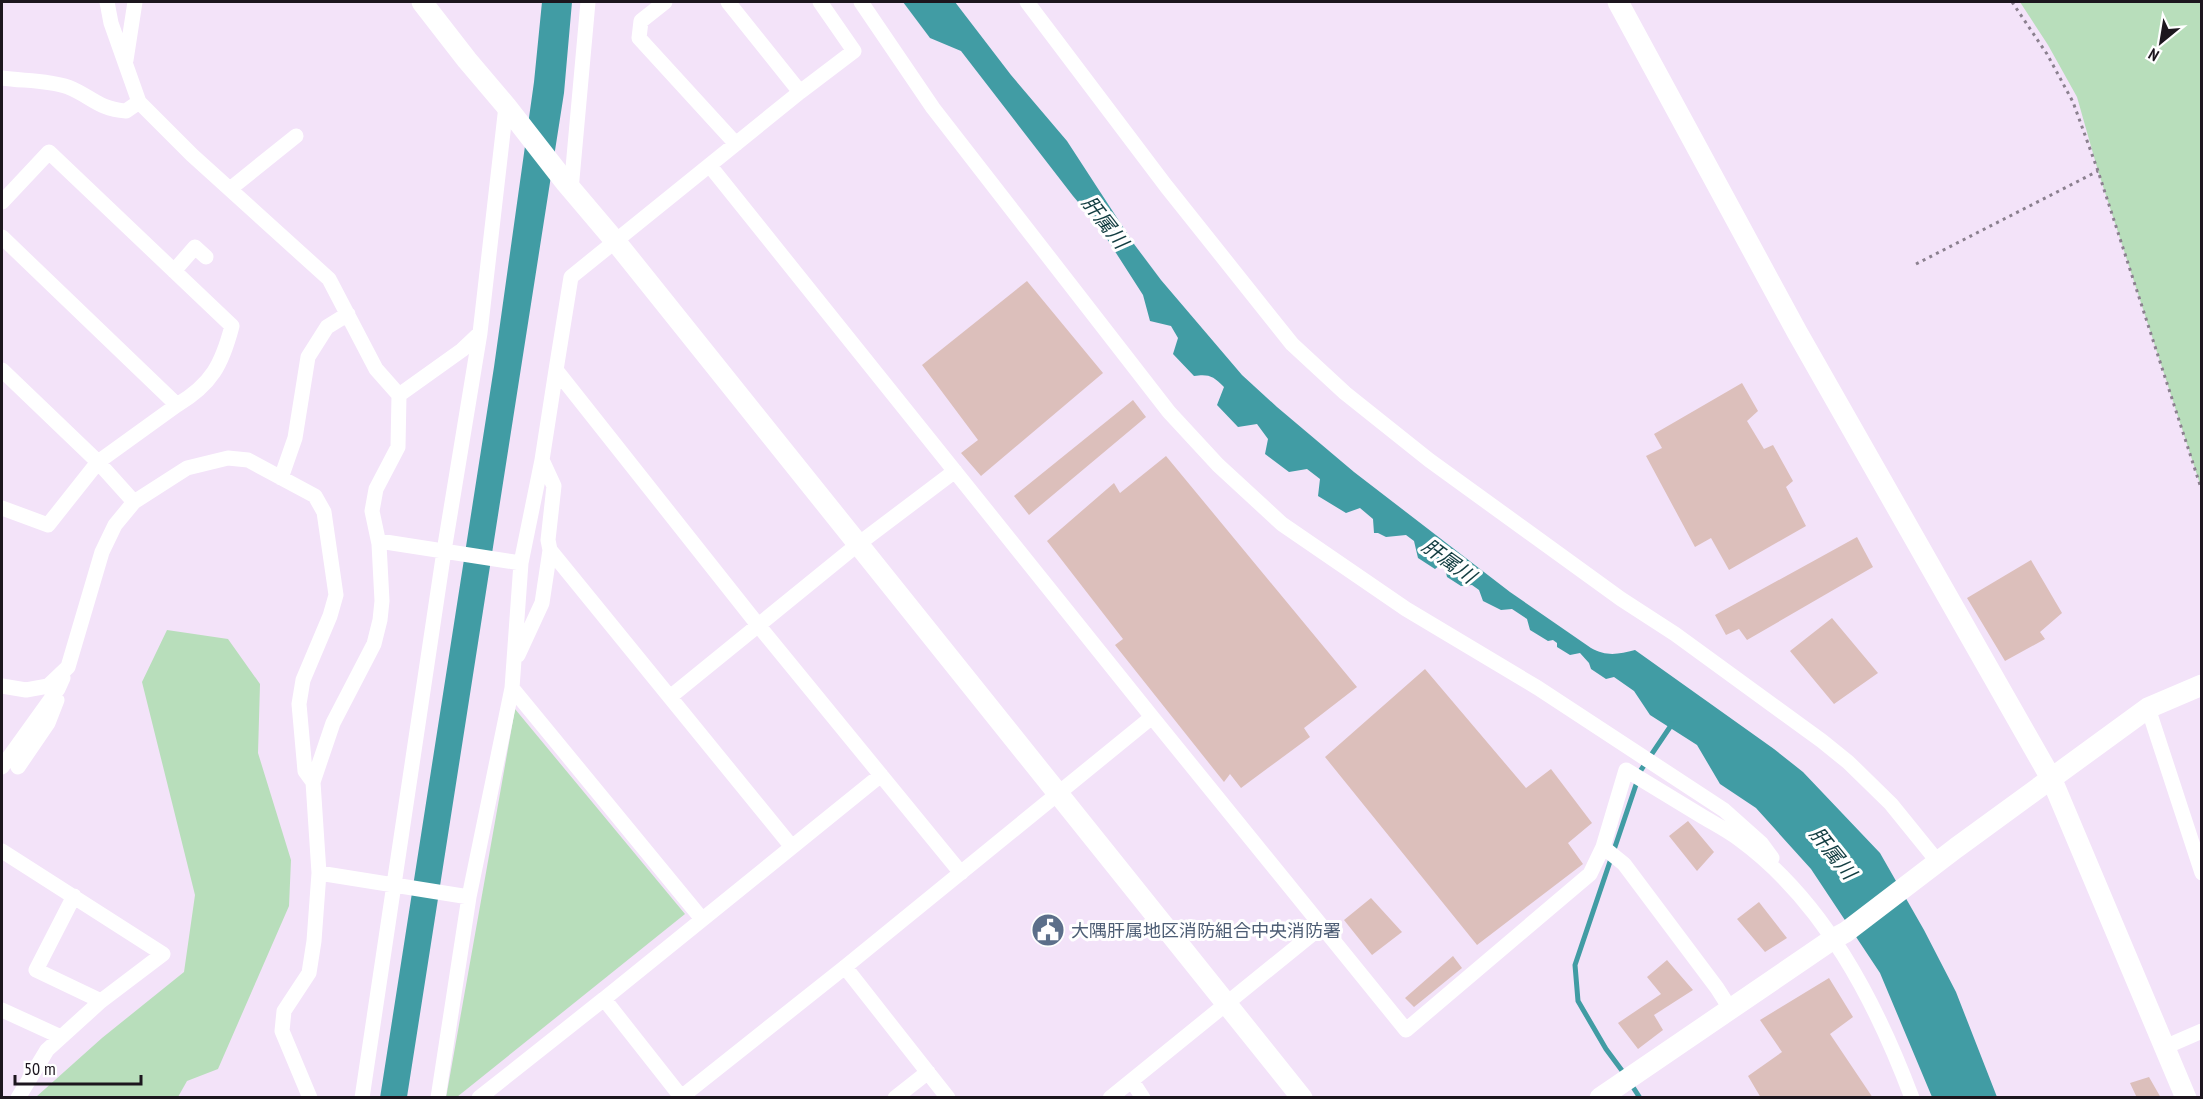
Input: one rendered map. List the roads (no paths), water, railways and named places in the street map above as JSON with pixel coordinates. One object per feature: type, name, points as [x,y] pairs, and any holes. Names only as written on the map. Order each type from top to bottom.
[{"type":"street","points":[[107,2],[111,23],[139,102],[329,279],[376,369],[399,395],[398,447],[376,489],[372,511],[378,541],[382,601],[380,620],[374,644],[333,723],[313,782],[318,873],[314,941],[309,973],[284,1011],[282,1031],[310,1098]]},
{"type":"street","points":[[125,63],[135,2]]},
{"type":"street","points":[[422,2],[466,60],[616,242],[1302,1098]]},
{"type":"street","points":[[569,186],[588,2]]},
{"type":"street","points":[[665,2],[641,21],[639,38],[736,144]]},
{"type":"street","points":[[728,2],[800,92]]},
{"type":"street","points":[[438,1098],[469,897],[512,688],[521,563],[542,460],[571,277],[854,51],[820,2]]},
{"type":"street","points":[[861,2],[933,108],[1169,412],[1218,465],[1282,524],[1396,602],[1538,687],[1724,810],[1761,843],[1788,880]]},
{"type":"street","points":[[1027,2],[1166,186],[1292,344],[1345,393],[1429,460],[1621,599],[1675,634],[1830,748],[1891,804],[1934,865]]},
{"type":"street","points":[[1618,2],[1797,332],[2052,780],[2186,1098]]},
{"type":"street","points":[[2,78],[69,87],[93,102],[113,110],[126,111],[139,102]]},
{"type":"street","points":[[362,1098],[397,884],[480,333],[506,106]]},
{"type":"street","points":[[230,189],[296,136]]},
{"type":"street","points":[[2,202],[49,153],[232,326],[225,353],[212,376],[196,393],[98,462],[48,525],[2,508]]},
{"type":"street","points":[[710,166],[1406,1030],[1590,874],[1606,848],[1626,770],[1739,838],[1788,880],[1840,936],[1896,1054],[1912,1098]]},
{"type":"street","points":[[2,237],[177,405]]},
{"type":"street","points":[[174,271],[195,247],[206,257]]},
{"type":"street","points":[[280,478],[296,438],[308,357],[327,327],[348,314]]},
{"type":"street","points":[[399,395],[462,351],[480,333]]},
{"type":"street","points":[[2,370],[98,462],[134,502]]},
{"type":"street","points":[[556,370],[758,626],[961,873]]},
{"type":"street","points":[[2,766],[58,689],[68,667],[102,552],[116,525],[134,502],[187,468],[228,458],[248,460],[315,496],[324,512],[336,595],[330,616],[303,680],[299,704],[305,771],[313,782]]},
{"type":"street","points":[[514,664],[542,603],[550,550],[548,540],[554,486],[542,460]]},
{"type":"street","points":[[670,697],[857,545],[955,471]]},
{"type":"street","points":[[378,541],[521,563]]},
{"type":"street","points":[[550,550],[792,847]]},
{"type":"street","points":[[2,686],[27,690],[48,686],[68,667]]},
{"type":"street","points":[[1600,1098],[1840,936],[2148,708],[2202,685]]},
{"type":"street","points":[[512,688],[702,919]]},
{"type":"street","points":[[18,767],[48,723],[56,705],[58,689]]},
{"type":"street","points":[[2148,708],[2202,873]]},
{"type":"street","points":[[604,999],[681,1097],[845,967],[1152,717]]},
{"type":"street","points":[[479,1098],[881,775]]},
{"type":"street","points":[[1606,848],[1622,862],[1731,1010]]},
{"type":"street","points":[[2,851],[163,954],[101,1001],[47,1050],[18,1098]]},
{"type":"street","points":[[318,873],[469,897]]},
{"type":"street","points":[[74,896],[36,970],[101,1001]]},
{"type":"street","points":[[1110,1098],[1321,927]]},
{"type":"street","points":[[845,967],[948,1098]]},
{"type":"street","points":[[2,1010],[61,1037]]},
{"type":"street","points":[[2165,1047],[2202,1031]]},
{"type":"street","points":[[896,1098],[928,1072]]},
{"type":"street","points":[[1132,1081],[1143,1098]]},
{"type":"water","points":[[542,2],[572,2],[564,93],[407,1097],[380,1098],[494,367],[534,82]]},
{"type":"water","name":"肝属川","points":[[903,2],[955,2],[1011,75],[1067,141],[1134,244],[1161,280],[1242,375],[1277,407],[1354,472],[1510,592],[1597,651],[1613,654],[1635,650],[1803,772],[1880,853],[1956,992],[1997,1097],[1932,1097],[1880,973],[1811,869],[1756,808],[1720,784],[1697,745],[1650,715],[1634,691],[1614,677],[1606,679],[1591,669],[1580,653],[1570,655],[1557,647],[1557,643],[1553,640],[1548,641],[1530,630],[1527,619],[1512,609],[1501,610],[1483,601],[1479,590],[1472,585],[1461,586],[1447,577],[1445,568],[1440,565],[1435,569],[1418,558],[1414,541],[1406,535],[1386,537],[1374,533],[1373,519],[1360,508],[1346,513],[1318,496],[1320,479],[1307,469],[1289,472],[1265,454],[1268,439],[1257,424],[1238,427],[1217,405],[1224,387],[1210,377],[1194,376],[1173,354],[1178,338],[1171,326],[1150,321],[1143,295],[1100,228],[961,51],[930,38]]},
{"type":"waterway","points":[[1626,1076],[1606,1049],[1578,1001],[1575,965],[1641,770],[1672,724]]},
{"type":"waterway","points":[[1631,1084],[1640,1098]]},
{"type":"place","name":"大隅肝属地区消防組合中央消防署","points":[[1048,930]]}]
